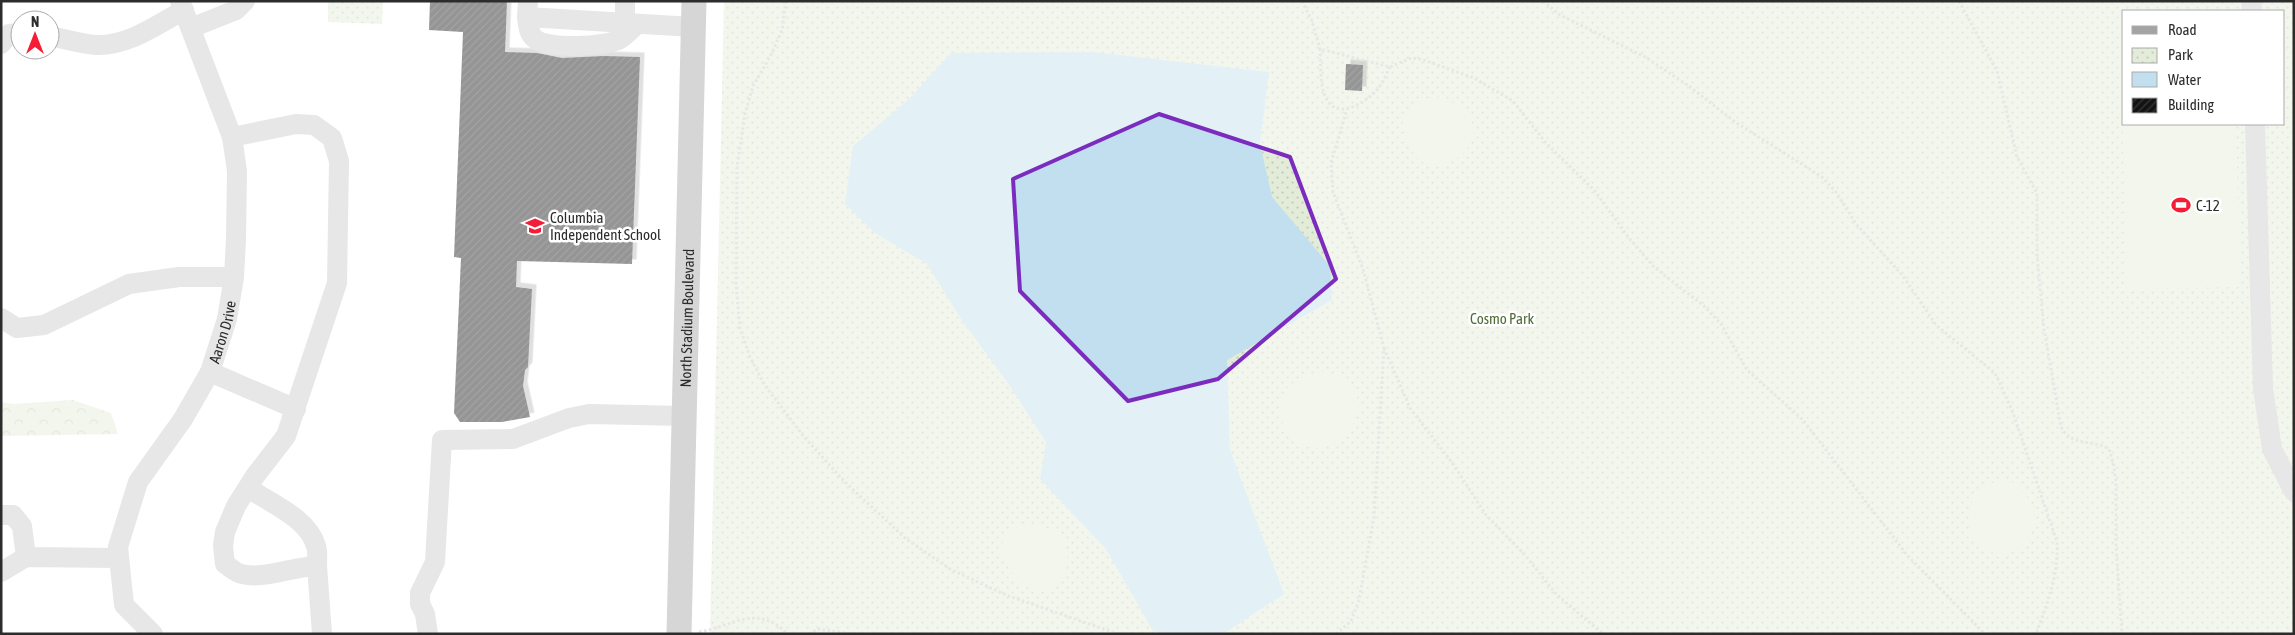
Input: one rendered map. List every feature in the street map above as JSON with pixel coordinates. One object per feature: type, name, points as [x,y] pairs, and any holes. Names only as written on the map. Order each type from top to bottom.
[{"type":"main road","name":"North Stadium Boulevard","points":[[679,632],[694,1]]},
{"type":"street","points":[[192,28],[236,10],[244,1]]},
{"type":"street","points":[[626,1],[631,23],[620,39],[601,45],[549,45],[535,40],[528,29],[527,9],[631,23],[693,27]]},
{"type":"street","points":[[60,38],[95,45],[118,43],[140,35],[182,6]]},
{"type":"street","name":"Aaron Drive","points":[[149,632],[124,605],[118,547],[138,482],[183,419],[210,372],[227,319],[234,277],[237,171],[232,137],[182,6]]},
{"type":"street","points":[[1,44],[10,34]]},
{"type":"street","points":[[232,137],[296,124],[314,125],[332,138],[339,161],[337,283],[286,436],[236,506],[225,532],[223,546],[225,564],[242,574],[269,574],[306,566],[317,566]]},
{"type":"street","points":[[2255,125],[2263,389],[2272,449],[2294,492]]},
{"type":"street","points":[[1,318],[17,328],[44,325],[129,284],[179,277],[234,277]]},
{"type":"street","points":[[210,372],[296,409]]},
{"type":"street","points":[[428,634],[425,614],[420,604],[420,593],[435,562],[442,440],[512,439],[569,418],[589,414],[685,416]]},
{"type":"street","points":[[248,488],[298,521],[309,531],[316,547],[322,634]]},
{"type":"street","points":[[1,515],[13,514],[22,526],[26,557]]},
{"type":"street","points":[[1,572],[26,557],[119,558]]},
{"type":"path","points":[[786,1],[782,30],[771,55],[753,86],[737,167],[736,282],[740,328],[750,357],[764,384],[804,437],[845,482],[906,538],[950,569],[998,592],[1118,634]]},
{"type":"path","points":[[1302,1],[1312,21],[1320,50],[1323,86],[1327,100],[1334,107],[1347,109],[1356,106],[1377,90],[1390,67]]},
{"type":"path","points":[[1543,1],[1568,19],[1645,57],[1689,86],[1735,122],[1822,177],[1836,192],[1856,224],[1903,276],[1936,325],[1983,361],[1994,373],[2012,410],[2057,542],[2058,555],[2050,599],[2036,634]]},
{"type":"path","points":[[1959,1],[1997,71],[2017,156],[2037,193],[2037,254],[2044,329],[2062,427],[2066,436],[2075,441],[2099,444],[2109,450],[2114,466],[2116,546],[2122,634]]},
{"type":"path","points":[[1320,50],[1390,67],[1411,58],[1421,59],[1474,78],[1513,101],[1546,142],[1595,191],[1629,238],[1654,267],[1704,306],[1721,324],[1747,370],[1803,420],[1906,555],[1985,634]]},
{"type":"path","points":[[1347,109],[1331,163],[1333,192],[1363,269],[1384,348],[1410,408],[1453,464],[1486,514],[1524,554],[1556,594],[1603,634]]},
{"type":"path","points":[[1336,634],[1351,620],[1359,600],[1374,517],[1384,348]]},
{"type":"path","points":[[679,632],[699,632],[714,629],[752,617],[762,618],[781,626],[788,634]]},
{"type":"path","points":[[809,634],[818,629],[853,634]]},
{"type":"highlighted area","points":[[1159,114],[1290,157],[1336,279],[1218,379],[1128,401],[1020,291],[1013,179]]},
{"type":"green space","points":[[328,1],[383,1],[382,24],[328,22]]},
{"type":"green space","name":"Cosmo Park","points":[[724,1],[2294,1],[2294,634],[710,634]]},
{"type":"green space","name":"C-12","points":[[2121,68],[2122,68],[2122,105]]},
{"type":"green space","points":[[1436,97],[1447,100],[1464,111],[1470,118],[1473,126],[1473,135],[1470,144],[1457,158],[1445,164],[1432,165],[1426,164],[1413,153],[1405,135],[1403,119],[1406,112],[1418,102]]},
{"type":"green space","name":"C-12","points":[[2123,125],[2236,125],[2240,287],[2127,289]]},
{"type":"green space","points":[[1320,372],[1331,373],[1346,380],[1354,388],[1358,408],[1354,422],[1349,430],[1331,445],[1313,448],[1297,441],[1285,429],[1280,413],[1282,396],[1295,381]]},
{"type":"green space","points":[[73,400],[111,413],[118,434],[1,436],[1,402],[13,404]]},
{"type":"green space","points":[[2002,479],[2014,483],[2024,493],[2032,506],[2034,520],[2032,532],[2025,543],[2015,550],[2003,554],[1991,552],[1974,539],[1969,518],[1972,503],[1981,491]]},
{"type":"green space","points":[[1026,524],[1048,529],[1061,539],[1067,553],[1067,567],[1061,580],[1051,589],[1037,590],[1022,583],[998,552],[1012,530]]},
{"type":"water","points":[[1093,52],[1269,72],[1260,144],[1272,197],[1330,266],[1332,300],[1227,360],[1230,450],[1284,594],[1223,634],[1162,634],[1153,631],[1106,549],[1040,479],[1046,442],[1010,386],[961,319],[927,264],[875,233],[845,204],[853,146],[908,100],[951,53]]},
{"type":"building","points":[[430,1],[507,1],[505,52],[537,53],[562,58],[640,57],[632,264],[517,261],[516,287],[532,289],[528,367],[525,370],[523,386],[530,417],[502,422],[460,422],[454,413],[461,258],[454,257],[463,32],[429,30]]},
{"type":"building","points":[[1346,64],[1363,65],[1362,91],[1345,90]]},
{"type":"place","name":"C-12","points":[[2181,205]]},
{"type":"place","name":"Columbia Independent School","points":[[535,226]]}]
